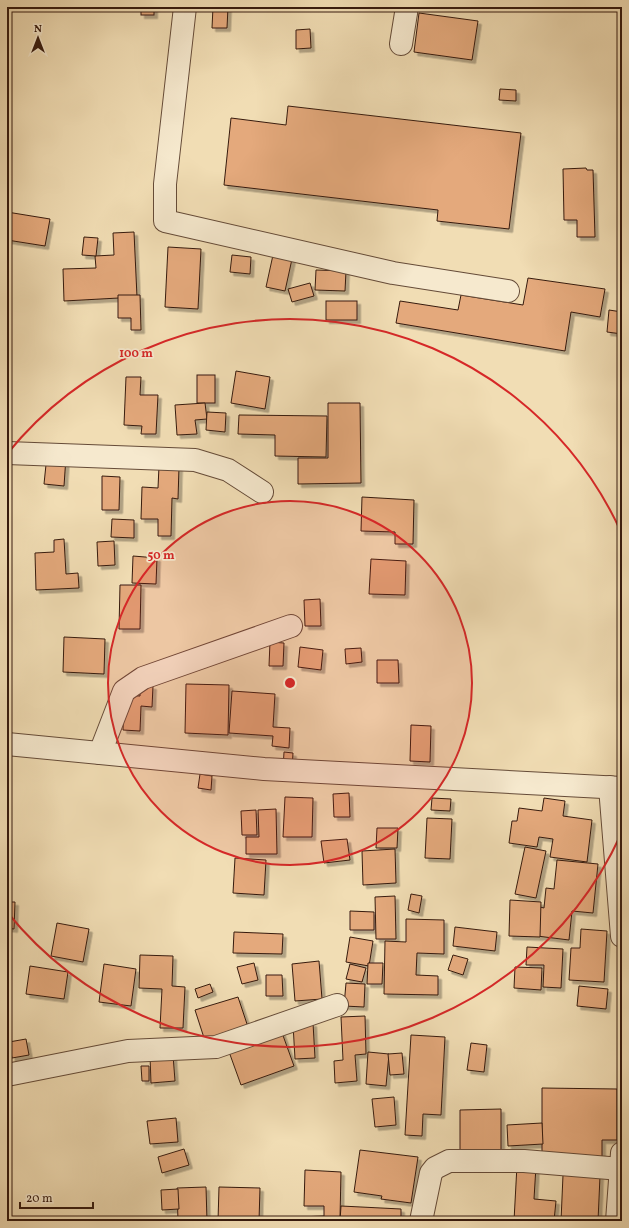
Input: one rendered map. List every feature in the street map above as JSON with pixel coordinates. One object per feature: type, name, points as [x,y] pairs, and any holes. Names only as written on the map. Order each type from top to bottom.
[{"type":"street","points":[[185,7],[165,184],[165,221],[392,273],[508,291]]},
{"type":"street","points":[[401,44],[407,7]]},
{"type":"street","points":[[7,453],[195,460],[228,470],[262,492]]},
{"type":"street","points":[[100,753],[124,691],[134,683],[143,678],[291,626]]},
{"type":"street","points":[[7,744],[264,770],[616,787],[622,936]]},
{"type":"street","points":[[7,1075],[128,1051],[216,1047],[337,1005]]},
{"type":"street","points":[[421,1221],[431,1173],[435,1168],[449,1161],[621,1161],[617,1221]]},
{"type":"building","points":[[141,7],[154,7],[154,15],[141,15]]},
{"type":"building","points":[[213,7],[228,7],[227,28],[212,28]]},
{"type":"building","points":[[419,13],[478,21],[472,60],[414,52]]},
{"type":"building","points":[[310,29],[311,48],[296,49],[296,30]]},
{"type":"building","points":[[500,89],[516,90],[516,101],[499,100]]},
{"type":"building","points":[[288,106],[521,133],[509,229],[437,221],[438,210],[224,185],[231,118],[286,125]]},
{"type":"building","points":[[586,168],[587,170],[593,170],[595,237],[577,237],[577,220],[564,220],[563,169]]},
{"type":"building","points":[[7,212],[50,219],[45,246],[7,240]]},
{"type":"building","points":[[134,232],[137,297],[64,301],[63,269],[96,268],[95,256],[114,255],[113,233]]},
{"type":"building","points":[[84,237],[98,238],[96,256],[82,255]]},
{"type":"building","points":[[168,247],[201,249],[198,309],[165,307]]},
{"type":"building","points":[[232,255],[251,257],[250,274],[230,272]]},
{"type":"building","points":[[273,255],[292,259],[285,291],[266,287]]},
{"type":"building","points":[[316,270],[346,271],[345,291],[315,290]]},
{"type":"building","points":[[528,278],[605,289],[600,317],[571,312],[565,351],[396,323],[400,301],[458,310],[461,295],[523,305]]},
{"type":"building","points":[[310,283],[314,296],[292,302],[288,289]]},
{"type":"building","points":[[118,295],[140,295],[141,330],[131,330],[131,318],[118,318]]},
{"type":"building","points":[[326,301],[357,301],[357,320],[326,320]]},
{"type":"building","points":[[609,310],[622,312],[622,334],[607,332]]},
{"type":"building","points":[[236,371],[270,377],[265,409],[231,403]]},
{"type":"building","points":[[197,375],[215,375],[215,403],[197,403]]},
{"type":"building","points":[[126,377],[141,377],[140,395],[158,395],[156,434],[141,434],[142,426],[124,425]]},
{"type":"building","points":[[205,403],[207,419],[195,420],[197,434],[177,435],[175,405]]},
{"type":"building","points":[[328,403],[360,403],[361,483],[298,484],[298,458],[328,458]]},
{"type":"building","points":[[207,412],[226,413],[225,432],[206,430]]},
{"type":"building","points":[[239,415],[327,416],[326,457],[275,456],[275,435],[238,434]]},
{"type":"building","points":[[47,455],[66,457],[64,486],[44,484]]},
{"type":"building","points":[[159,466],[179,467],[178,499],[172,498],[171,536],[158,536],[158,519],[141,519],[142,487],[158,488]]},
{"type":"building","points":[[102,476],[120,477],[119,510],[102,510]]},
{"type":"building","points":[[362,497],[414,500],[413,544],[395,544],[395,532],[361,531]]},
{"type":"building","points":[[112,519],[134,520],[134,538],[111,537]]},
{"type":"building","points":[[64,539],[66,574],[78,573],[79,588],[36,590],[35,553],[54,552],[54,540]]},
{"type":"building","points":[[114,541],[115,565],[98,566],[97,542]]},
{"type":"building","points":[[133,556],[157,558],[156,584],[132,583]]},
{"type":"building","points":[[371,559],[406,561],[405,595],[369,594]]},
{"type":"building","points":[[120,585],[141,585],[140,629],[119,629]]},
{"type":"building","points":[[320,599],[321,626],[305,626],[304,600]]},
{"type":"building","points":[[64,637],[105,639],[104,674],[63,672]]},
{"type":"building","points":[[270,642],[284,643],[283,666],[269,666]]},
{"type":"building","points":[[300,647],[323,650],[321,670],[298,667]]},
{"type":"building","points":[[361,648],[362,662],[346,664],[345,649]]},
{"type":"building","points":[[377,660],[398,660],[399,683],[377,683]]},
{"type":"building","points":[[186,684],[229,685],[228,735],[185,733]]},
{"type":"building","points":[[140,685],[153,686],[152,707],[141,706],[140,731],[123,730],[124,695],[140,696]]},
{"type":"building","points":[[232,691],[275,694],[273,727],[290,728],[289,748],[272,746],[273,736],[229,733]]},
{"type":"building","points":[[411,725],[431,726],[430,762],[410,761]]},
{"type":"building","points":[[284,752],[293,753],[292,770],[283,769]]},
{"type":"building","points":[[200,774],[212,776],[211,790],[198,788]]},
{"type":"building","points":[[349,793],[350,817],[334,817],[333,794]]},
{"type":"building","points":[[285,797],[313,798],[312,837],[283,837]]},
{"type":"building","points":[[432,798],[451,799],[450,811],[431,810]]},
{"type":"building","points":[[544,798],[565,801],[563,816],[592,820],[587,862],[550,857],[553,839],[539,837],[537,847],[509,843],[512,821],[517,821],[519,808],[542,811]]},
{"type":"building","points":[[276,809],[277,854],[246,854],[246,837],[259,837],[258,810]]},
{"type":"building","points":[[256,810],[257,835],[242,835],[241,811]]},
{"type":"building","points":[[427,818],[452,819],[450,859],[425,858]]},
{"type":"building","points":[[377,828],[398,828],[397,848],[376,848]]},
{"type":"building","points":[[347,839],[350,860],[324,863],[321,841]]},
{"type":"building","points":[[525,847],[546,851],[536,898],[515,894]]},
{"type":"building","points":[[395,849],[396,883],[363,885],[362,851]]},
{"type":"building","points":[[235,858],[266,860],[264,895],[233,893]]},
{"type":"building","points":[[557,860],[598,864],[593,913],[572,911],[569,940],[537,936],[540,907],[544,908],[546,888],[554,889]]},
{"type":"building","points":[[411,894],[422,896],[419,913],[408,910]]},
{"type":"building","points":[[395,896],[396,939],[376,939],[375,897]]},
{"type":"building","points":[[510,900],[541,902],[540,937],[509,936]]},
{"type":"building","points":[[7,902],[15,902],[14,929],[7,928]]},
{"type":"building","points":[[350,911],[374,912],[374,930],[350,930]]},
{"type":"building","points":[[406,919],[444,920],[444,954],[417,953],[416,975],[438,976],[438,995],[384,994],[385,941],[406,942]]},
{"type":"building","points":[[57,923],[89,929],[83,962],[51,956]]},
{"type":"building","points":[[455,927],[497,932],[495,951],[453,946]]},
{"type":"building","points":[[581,929],[607,931],[604,982],[569,980],[571,948],[580,948]]},
{"type":"building","points":[[234,932],[283,934],[282,954],[233,953]]},
{"type":"building","points":[[350,937],[373,941],[369,966],[346,962]]},
{"type":"building","points":[[527,947],[563,949],[561,988],[543,987],[544,965],[526,965]]},
{"type":"building","points":[[140,955],[173,956],[172,986],[185,987],[183,1028],[160,1028],[162,989],[139,988]]},
{"type":"building","points":[[453,955],[468,959],[463,975],[448,970]]},
{"type":"building","points":[[319,961],[322,999],[295,1001],[292,964]]},
{"type":"building","points":[[254,963],[258,980],[242,984],[237,967]]},
{"type":"building","points":[[368,963],[383,963],[382,984],[367,984]]},
{"type":"building","points":[[104,964],[136,969],[131,1006],[99,1002]]},
{"type":"building","points":[[350,964],[366,968],[362,982],[346,979]]},
{"type":"building","points":[[30,966],[68,972],[64,999],[26,994]]},
{"type":"building","points":[[515,967],[542,968],[541,990],[514,988]]},
{"type":"building","points":[[266,975],[282,975],[283,996],[266,996]]},
{"type":"building","points":[[346,983],[365,984],[364,1007],[344,1006]]},
{"type":"building","points":[[210,984],[213,992],[198,998],[195,989]]},
{"type":"building","points":[[579,986],[608,989],[606,1009],[577,1006]]},
{"type":"building","points":[[238,997],[249,1030],[206,1044],[195,1010]]},
{"type":"building","points":[[365,1016],[366,1054],[355,1055],[357,1081],[335,1083],[334,1061],[343,1060],[341,1017]]},
{"type":"building","points":[[313,1023],[315,1058],[295,1059],[293,1024]]},
{"type":"building","points":[[281,1030],[294,1066],[241,1085],[228,1049]]},
{"type":"building","points":[[411,1035],[445,1037],[441,1115],[423,1114],[422,1136],[405,1135]]},
{"type":"building","points":[[26,1039],[29,1055],[12,1058],[9,1042]]},
{"type":"building","points":[[471,1043],[487,1045],[484,1072],[467,1070]]},
{"type":"building","points":[[368,1052],[389,1054],[386,1086],[366,1084]]},
{"type":"building","points":[[402,1053],[404,1074],[390,1075],[388,1054]]},
{"type":"building","points":[[173,1055],[175,1081],[151,1083],[150,1056]]},
{"type":"building","points":[[141,1066],[149,1066],[149,1081],[142,1081]]},
{"type":"building","points":[[542,1088],[617,1089],[617,1140],[602,1140],[602,1157],[542,1156]]},
{"type":"building","points":[[394,1097],[396,1125],[375,1127],[372,1099]]},
{"type":"building","points":[[501,1109],[501,1153],[460,1154],[460,1110]]},
{"type":"building","points":[[176,1118],[178,1142],[150,1144],[147,1121]]},
{"type":"building","points":[[542,1123],[543,1144],[508,1146],[507,1125]]},
{"type":"building","points":[[184,1149],[189,1165],[162,1173],[158,1157]]},
{"type":"building","points":[[360,1150],[418,1157],[411,1203],[381,1199],[382,1196],[354,1192]]},
{"type":"building","points":[[517,1165],[536,1166],[534,1199],[556,1201],[554,1221],[514,1221]]},
{"type":"building","points":[[305,1170],[341,1172],[340,1218],[324,1218],[324,1206],[304,1206]]},
{"type":"building","points":[[563,1175],[600,1176],[598,1221],[561,1221]]},
{"type":"building","points":[[206,1187],[207,1221],[178,1221],[177,1188]]},
{"type":"building","points":[[219,1187],[260,1188],[259,1221],[218,1221]]},
{"type":"building","points":[[178,1189],[179,1209],[162,1210],[161,1190]]},
{"type":"building","points":[[341,1206],[401,1209],[401,1221],[340,1221]]},
{"type":"building","points":[[324,1216],[324,1221],[273,1221],[273,1218]]}]
